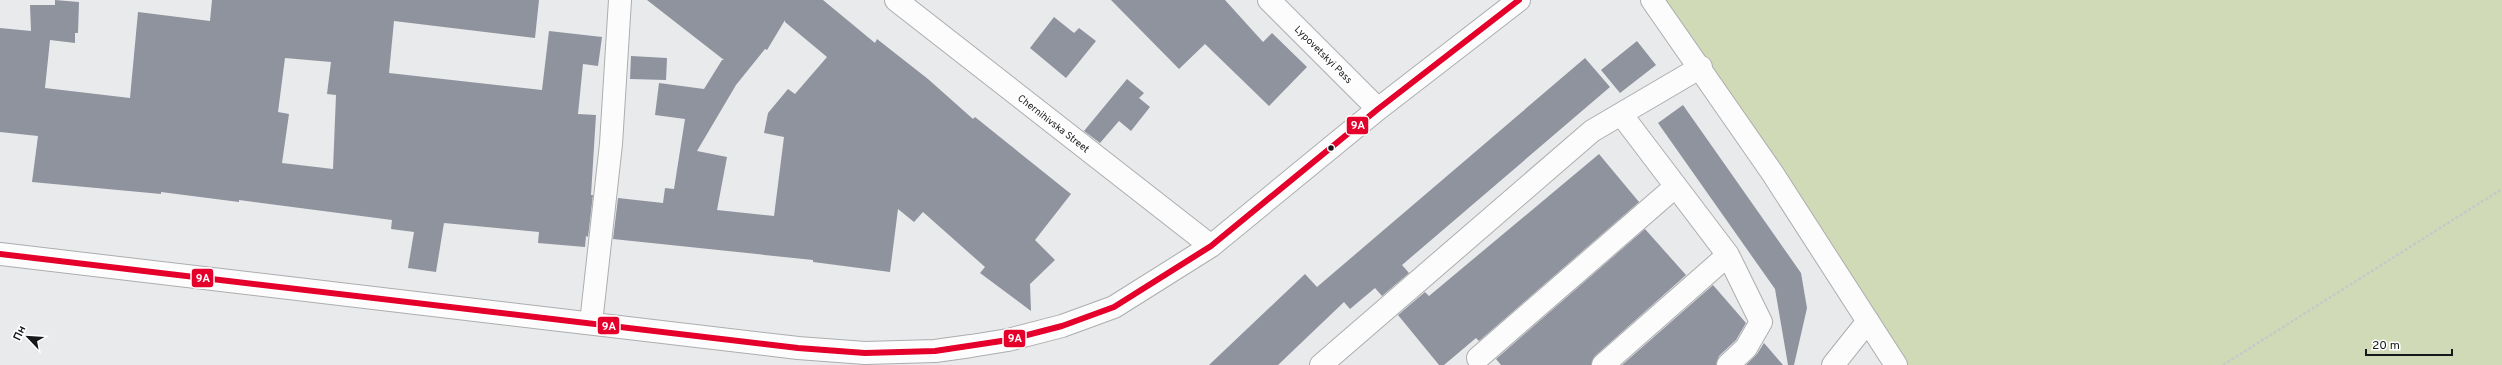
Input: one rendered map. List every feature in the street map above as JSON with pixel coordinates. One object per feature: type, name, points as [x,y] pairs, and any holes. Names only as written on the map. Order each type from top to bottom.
[{"type":"street","points":[[591,323],[611,144],[620,0]]},
{"type":"street","name":"Chernihivska Street","points":[[896,0],[1211,246]]},
{"type":"street","name":"Lypovetskyi Pass","points":[[1269,0],[1378,109]]},
{"type":"street","points":[[0,254],[831,351],[899,352],[971,346],[1008,340],[1062,326],[1114,307],[1211,246],[1378,109],[1519,0]]},
{"type":"street","points":[[1652,0],[1701,67],[1773,174],[1896,365]]},
{"type":"street","points":[[1321,365],[1592,131],[1701,67]]},
{"type":"street","points":[[1621,114],[1728,255],[1761,322],[1746,348],[1728,365]]},
{"type":"street","points":[[1478,358],[1676,186]]},
{"type":"street","points":[[1603,365],[1728,255]]},
{"type":"street","points":[[1833,365],[1868,321]]},
{"type":"path","points":[[2223,365],[2502,189]]},
{"type":"green space","points":[[1652,0],[2502,0],[2502,365],[1896,365]]},
{"type":"building","points":[[55,0],[79,2],[78,33],[75,33],[75,43],[50,40],[45,88],[130,98],[138,12],[210,21],[212,0],[539,0],[535,38],[394,21],[389,73],[542,90],[549,31],[602,37],[598,66],[583,64],[578,114],[596,115],[591,195],[593,195],[588,237],[586,236],[585,247],[538,243],[539,232],[444,223],[436,272],[408,268],[414,232],[391,229],[392,220],[239,200],[239,202],[161,192],[161,194],[32,182],[38,136],[0,132],[0,28],[31,31],[30,5],[55,5]],"holes":[[[285,58],[331,62],[327,94],[336,95],[333,169],[282,163],[289,114],[278,112]]]},
{"type":"building","points":[[647,0],[823,0],[875,43],[877,39],[928,79],[973,119],[975,117],[1071,194],[1035,240],[1055,260],[1030,284],[1031,311],[980,273],[985,267],[923,212],[914,222],[898,209],[890,272],[813,262],[813,260],[613,239],[618,198],[663,203],[665,188],[674,189],[685,119],[655,115],[659,83],[704,89],[722,60],[724,60]],"holes":[[[785,20],[785,22],[827,57],[795,94],[788,89],[768,113],[764,133],[784,137],[774,216],[717,210],[727,157],[697,151],[736,85],[765,49],[767,50]]]},
{"type":"building","points":[[1111,0],[1225,0],[1263,42],[1272,33],[1307,67],[1269,106],[1205,44],[1179,69]]},
{"type":"building","points":[[1054,17],[1074,33],[1079,28],[1096,41],[1066,78],[1030,48]]},
{"type":"building","points":[[1637,41],[1656,65],[1620,93],[1601,70]]},
{"type":"building","points":[[631,56],[667,58],[666,80],[630,79]]},
{"type":"building","points":[[1585,58],[1610,87],[1402,265],[1409,273],[1382,296],[1375,288],[1350,309],[1344,302],[1278,365],[1209,365],[1305,274],[1317,287]]},
{"type":"building","points":[[1127,79],[1144,93],[1139,98],[1150,107],[1131,131],[1119,121],[1100,143],[1084,131]]},
{"type":"building","points":[[1683,105],[1801,273],[1807,308],[1794,365],[1788,365],[1775,289],[1658,123]]},
{"type":"building","points":[[1599,154],[1639,202],[1479,341],[1476,338],[1444,365],[1439,365],[1398,315],[1425,292],[1429,296]]},
{"type":"building","points":[[1645,229],[1686,275],[1595,356],[1591,365],[1501,365],[1496,359]]},
{"type":"building","points":[[1713,285],[1746,323],[1736,340],[1719,356],[1716,365],[1622,365]]},
{"type":"building","points":[[1764,343],[1783,365],[1746,365],[1757,354]]},
{"type":"transit line","name":"9А","points":[[0,254],[798,348],[865,353],[935,351],[1008,340],[1062,326],[1114,307],[1211,246],[1378,109],[1519,0]]}]
